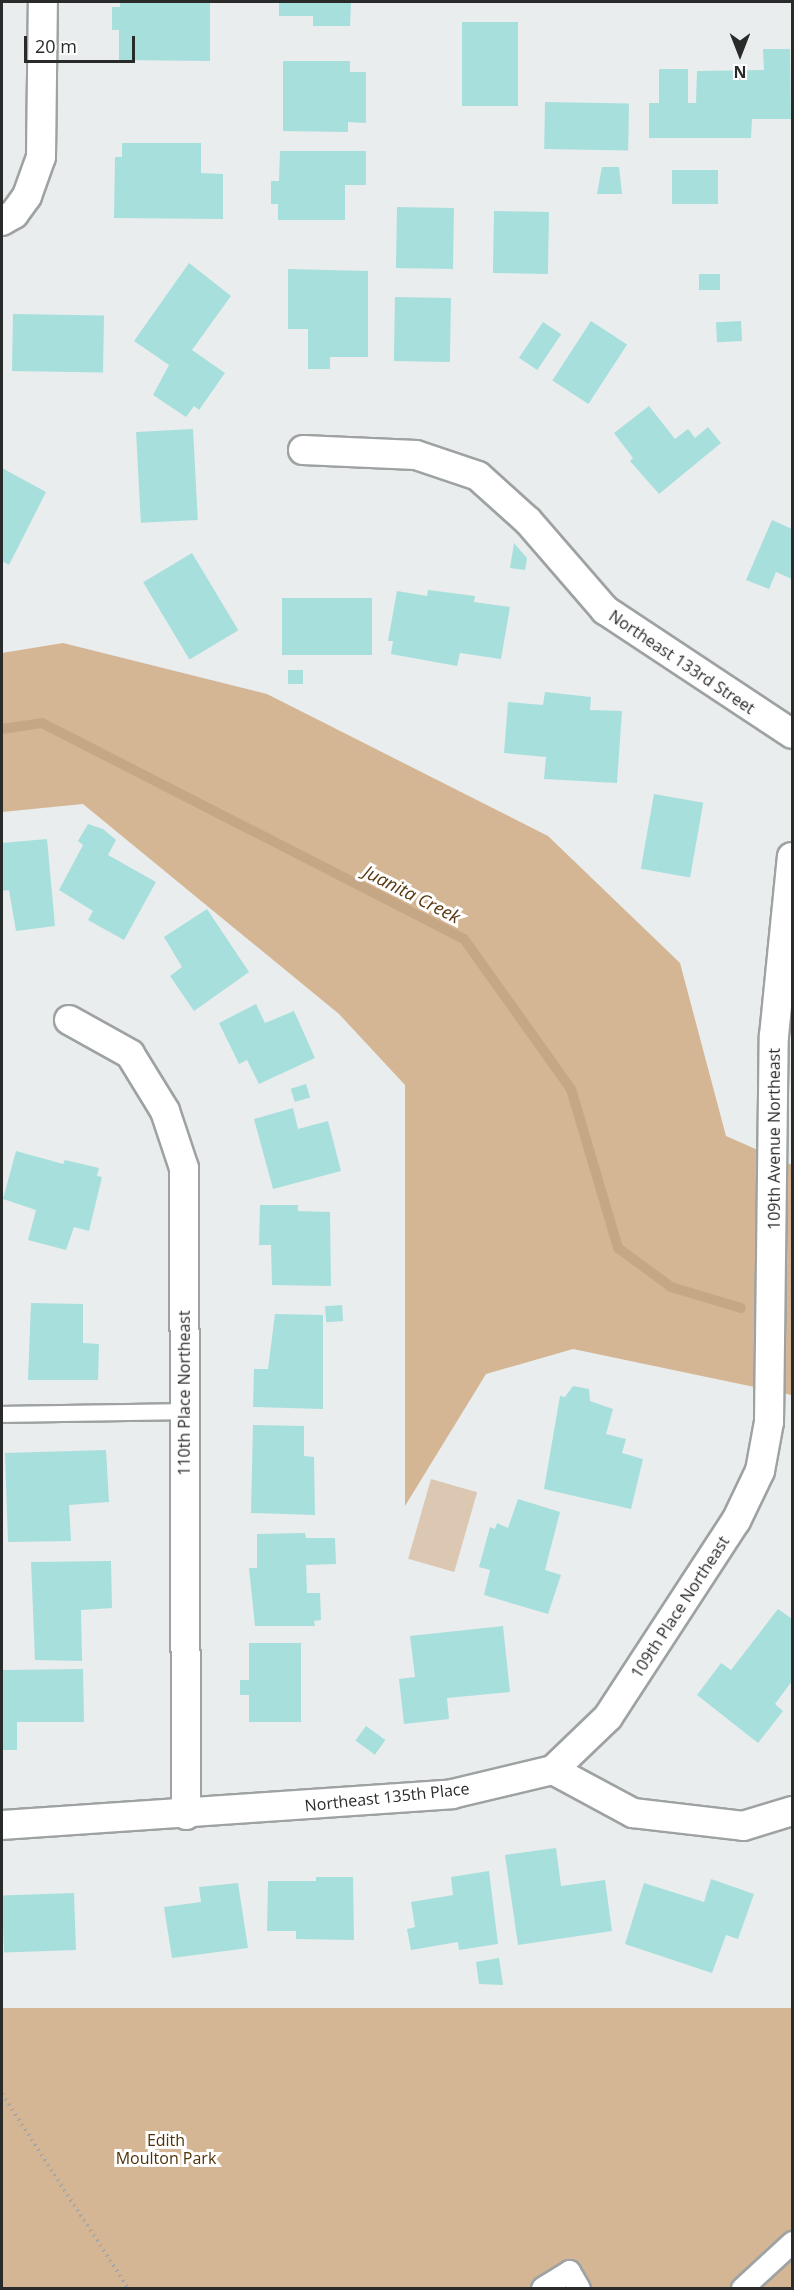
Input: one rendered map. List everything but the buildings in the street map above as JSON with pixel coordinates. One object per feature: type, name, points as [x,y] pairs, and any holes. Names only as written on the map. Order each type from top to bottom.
[{"type":"street","points":[[8,218],[36,178],[41,157],[43,2]]},
{"type":"street","name":"Northeast 133rd Street","points":[[303,450],[416,454],[478,476],[528,521],[605,610],[792,734]]},
{"type":"street","name":"109th Avenue Northeast","points":[[769,1422],[774,1036],[786,959],[792,857]]},
{"type":"street","name":"110th Place Northeast","points":[[69,1020],[130,1054],[165,1111],[184,1168],[186,1815]]},
{"type":"street","name":"109th Place Northeast","points":[[553,1770],[608,1717],[736,1521],[760,1472],[769,1422]]},
{"type":"street","points":[[553,1770],[633,1813],[743,1827],[792,1811]]},
{"type":"street","name":"Northeast 135th Place","points":[[2,1825],[186,1815],[452,1794],[553,1770]]},
{"type":"street","points":[[742,2289],[792,2242]]},
{"type":"street","points":[[542,2289],[569,2271],[579,2289]]},
{"type":"lane","points":[[2,1414],[184,1411]]},
{"type":"path","points":[[2,2094],[128,2289]]},
{"type":"shaded area","points":[[431,1479],[477,1492],[454,1572],[408,1559]]},
{"type":"green space","points":[[63,643],[267,694],[548,836],[680,963],[726,1136],[792,1165],[792,1395],[573,1349],[486,1374],[405,1506],[405,1085],[339,1014],[83,804],[2,812],[2,653]]},
{"type":"green space","name":"Edith Moulton Park","points":[[2,2008],[792,2008],[792,2288],[2,2288]]},
{"type":"waterway","name":"Juanita Creek","points":[[2,729],[42,723],[464,939],[571,1089],[618,1248],[671,1287],[741,1308]]}]
